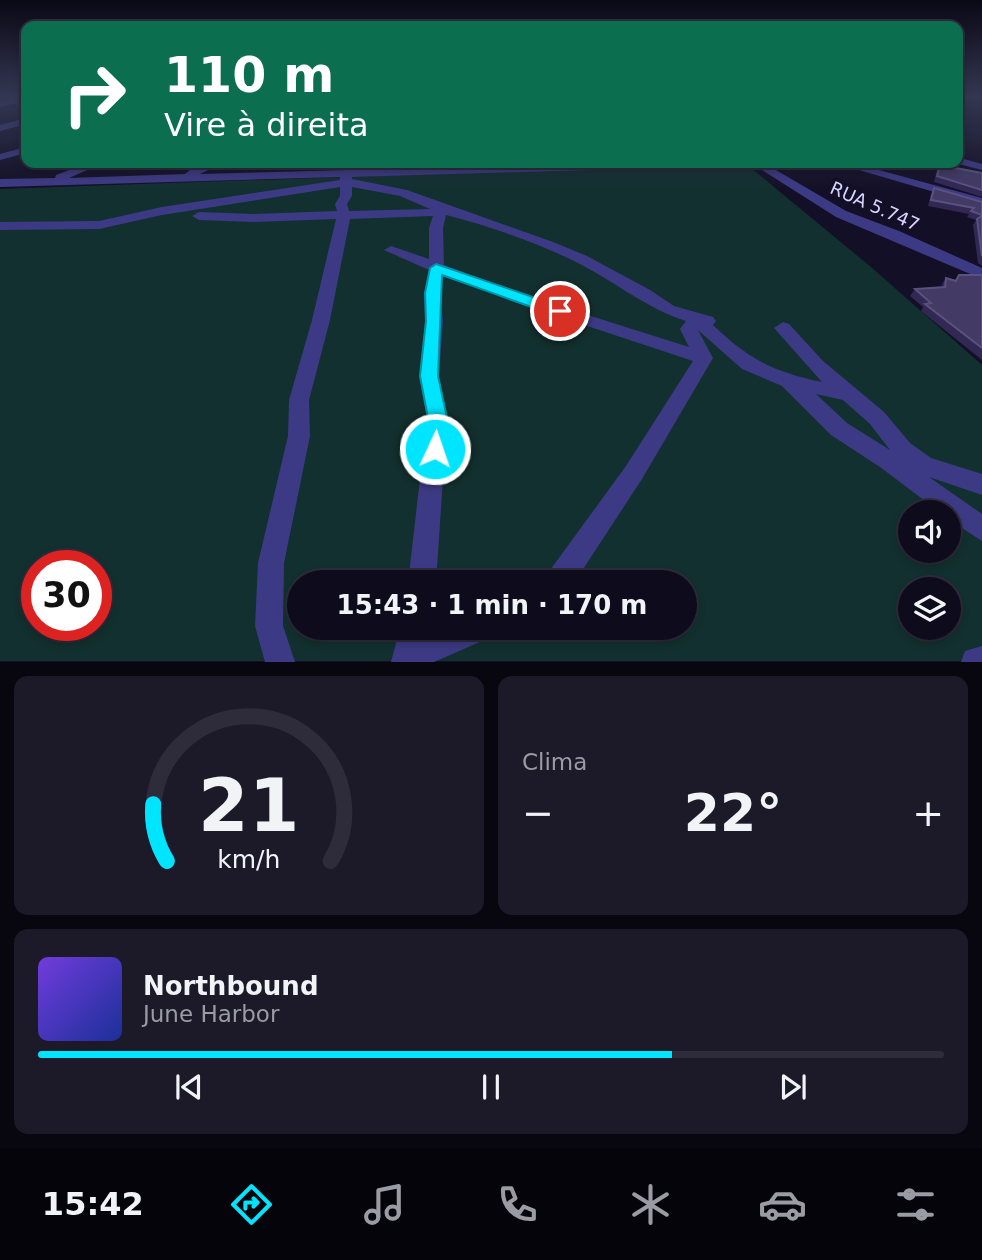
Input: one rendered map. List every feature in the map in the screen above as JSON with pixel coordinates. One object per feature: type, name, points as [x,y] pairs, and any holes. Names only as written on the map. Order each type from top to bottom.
[{"type":"street","points":[[0,157],[21,151]]},
{"type":"street","points":[[963,162],[982,167]]},
{"type":"street","points":[[51,182],[85,168]]},
{"type":"street","points":[[196,168],[200,169]]},
{"type":"street","points":[[0,183],[345,173],[418,185],[656,168]]},
{"type":"street","name":"RUA 5.747","points":[[765,168],[841,214],[904,238],[982,274]]},
{"type":"street","points":[[860,168],[982,201]]},
{"type":"street","points":[[180,177],[200,169]]},
{"type":"street","points":[[119,222],[345,173],[403,193],[418,185]]},
{"type":"street","points":[[280,662],[269,626],[271,563],[299,436],[299,400],[321,320],[344,215],[341,204],[346,196],[345,173]]},
{"type":"street","points":[[418,185],[444,212]]},
{"type":"street","points":[[391,215],[418,185]]},
{"type":"street","points":[[423,570],[438,418],[429,376],[434,321],[432,293],[436,268],[436,228],[444,212]]},
{"type":"street","points":[[0,226],[71,226],[213,215],[254,218],[444,212],[548,245],[582,259],[644,293],[668,310],[702,320],[726,347],[755,369],[848,394]]},
{"type":"street","points":[[391,250],[609,329],[704,358]]},
{"type":"street","points":[[702,320],[689,330],[704,358]]},
{"type":"street","points":[[783,328],[816,366],[877,418],[902,449],[924,466],[982,485]]},
{"type":"street","points":[[567,570],[650,450],[704,358]]},
{"type":"street","points":[[788,380],[839,429],[888,460],[982,529]]},
{"type":"street","points":[[406,662],[412,640]]},
{"type":"street","points":[[413,662],[426,648],[447,640]]},
{"type":"street","points":[[976,662],[982,661]]},
{"type":"green space","points":[[602,168],[751,168],[871,267],[982,365],[982,661],[0,661],[0,189]]},
{"type":"building","points":[[939,168],[982,173],[982,190],[937,176]]},
{"type":"building","points":[[934,188],[982,202],[982,215],[971,211],[974,208],[931,200]]},
{"type":"building","points":[[982,216],[982,256],[977,219]]},
{"type":"building","points":[[959,275],[982,275],[982,348],[925,304],[931,303],[915,289],[945,287],[946,278],[956,281]]},
{"type":"route","points":[[435,449],[438,418],[429,376],[434,321],[432,293],[438,273],[436,268],[560,311]]}]
